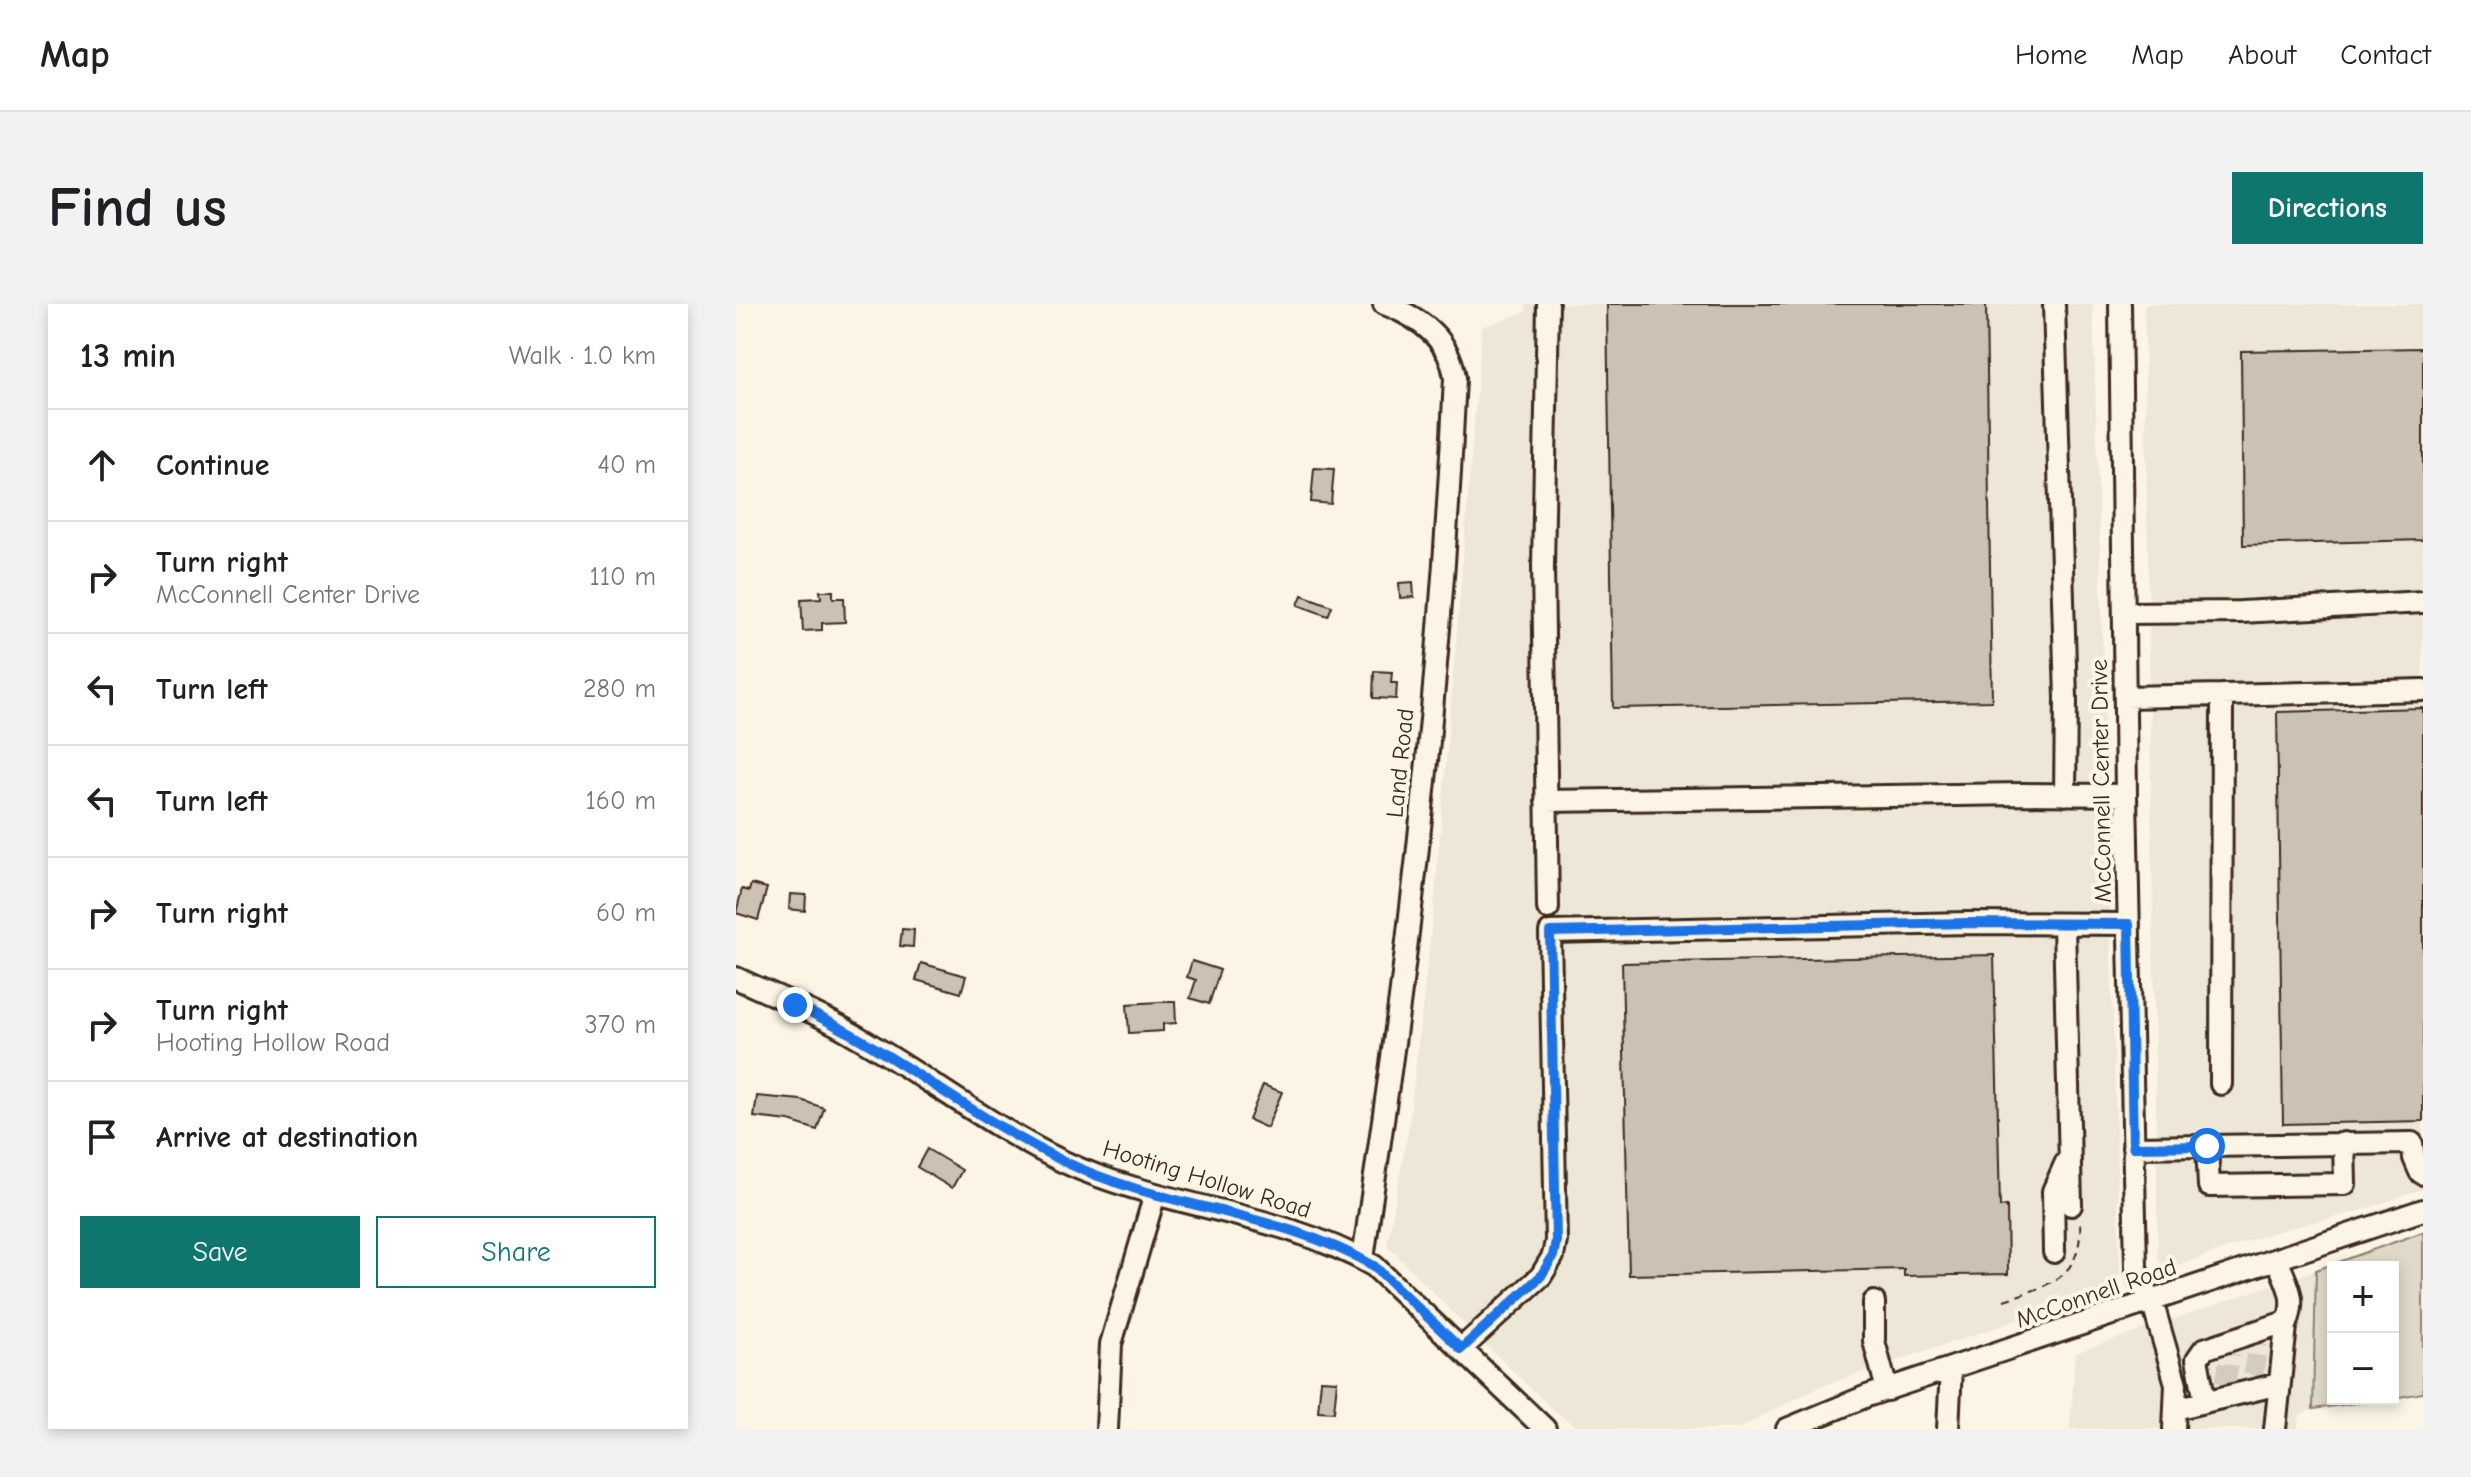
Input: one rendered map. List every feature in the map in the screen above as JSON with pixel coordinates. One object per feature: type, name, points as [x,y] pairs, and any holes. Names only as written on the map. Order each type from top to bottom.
[{"type":"street","name":"Land Road","points":[[1363,1259],[1405,960],[1431,715],[1449,509],[1455,378],[1454,365],[1447,349],[1430,329],[1412,316],[1384,304]]},
{"type":"street","points":[[1548,304],[1543,566],[1548,908]]},
{"type":"street","points":[[2054,304],[2066,698],[2065,795]]},
{"type":"street","name":"McConnell Center Drive","points":[[2120,304],[2136,1267],[2140,1282],[2152,1301],[2176,1384],[2174,1424]]},
{"type":"street","points":[[2124,613],[2241,612],[2423,602]]},
{"type":"street","points":[[2125,697],[2423,690]]},
{"type":"street","points":[[2221,1084],[2222,695]]},
{"type":"street","points":[[1546,801],[2126,795]]},
{"type":"street","points":[[1461,1349],[1541,1276],[1553,1256],[1556,1241],[1550,932],[1968,923],[2129,924]]},
{"type":"street","points":[[2064,924],[2071,1205]]},
{"type":"street","name":"Hooting Hollow Road","points":[[736,978],[851,1032],[992,1121],[1065,1162],[1155,1194],[1310,1236],[1363,1259],[1545,1429]]},
{"type":"street","points":[[2207,1146],[2209,1186],[2345,1184],[2344,1143]]},
{"type":"street","points":[[2133,1147],[2418,1143],[2414,1158],[2423,1174]]},
{"type":"street","points":[[2054,1252],[2053,1191],[2070,1154]]},
{"type":"street","points":[[1107,1429],[1111,1344],[1155,1194]]},
{"type":"street","name":"McConnell Road","points":[[1787,1429],[1887,1390],[2423,1210]]},
{"type":"street","points":[[2262,1429],[2263,1422],[2276,1420],[2293,1302],[2277,1259]]},
{"type":"street","points":[[1874,1302],[1874,1341],[1887,1390]]},
{"type":"street","points":[[2218,1395],[2197,1359],[2204,1349],[2233,1346],[2259,1337],[2288,1321]]},
{"type":"street","points":[[1948,1429],[1951,1368]]},
{"type":"street","points":[[2174,1424],[2218,1395],[2252,1383],[2279,1384]]},
{"type":"shaded area","points":[[1526,304],[2093,304],[2120,1273],[2113,1288],[1822,1386],[1741,1429],[1579,1429],[1551,1408],[1387,1245],[1409,1125],[1435,896],[1482,327],[1526,312]]},
{"type":"shaded area","points":[[2144,304],[2423,304],[2423,1189],[2356,1212],[2274,1232],[2170,1268],[2158,1259]]},
{"type":"shaded area","points":[[2423,1232],[2423,1393],[2399,1397],[2399,1261],[2341,1261]]},
{"type":"shaded area","points":[[2327,1266],[2327,1405],[2341,1405],[2313,1409],[2316,1270]]},
{"type":"shaded area","points":[[2316,1270],[2313,1409],[2299,1416],[2298,1429],[2070,1429],[2075,1353]]},
{"type":"building","points":[[1607,304],[1986,304],[1992,701],[1613,708]]},
{"type":"building","points":[[2423,348],[2423,540],[2243,545],[2241,351]]},
{"type":"building","points":[[1314,468],[1334,469],[1331,504],[1311,502]]},
{"type":"building","points":[[1413,582],[1414,597],[1400,598],[1399,583]]},
{"type":"building","points":[[820,591],[833,591],[833,598],[844,598],[845,622],[822,623],[822,630],[803,631],[801,599],[821,598]]},
{"type":"building","points":[[1302,595],[1332,606],[1328,616],[1298,605]]},
{"type":"building","points":[[1374,671],[1392,672],[1391,683],[1397,683],[1396,699],[1373,698]]},
{"type":"building","points":[[2423,708],[2423,1121],[2283,1124],[2277,712]]},
{"type":"building","points":[[751,884],[767,888],[758,920],[736,913],[742,889],[749,891]]},
{"type":"building","points":[[790,894],[806,895],[805,911],[789,909]]},
{"type":"building","points":[[902,929],[914,930],[913,947],[900,946]]},
{"type":"building","points":[[1994,955],[2000,1207],[2007,1206],[2008,1274],[1904,1276],[1904,1269],[1629,1275],[1622,963]]},
{"type":"building","points":[[1192,961],[1220,970],[1209,1004],[1190,998],[1196,980],[1187,977]]},
{"type":"building","points":[[921,963],[966,976],[961,993],[916,980]]},
{"type":"building","points":[[1175,1001],[1176,1023],[1163,1024],[1163,1031],[1129,1033],[1127,1004]]},
{"type":"building","points":[[1263,1085],[1282,1092],[1267,1128],[1249,1120]]},
{"type":"building","points":[[757,1096],[801,1100],[824,1108],[817,1130],[789,1121],[754,1117]]},
{"type":"building","points":[[927,1149],[962,1170],[952,1188],[917,1167]]},
{"type":"building","points":[[1321,1380],[1337,1381],[1334,1412],[1318,1411]]},
{"type":"tunnel","points":[[2253,1375],[2258,1344]]},
{"type":"tunnel","points":[[2225,1384],[2231,1353]]},
{"type":"route","points":[[795,1005],[851,1032],[992,1121],[1065,1162],[1135,1189],[1310,1236],[1363,1259],[1461,1349],[1541,1276],[1553,1256],[1556,1241],[1550,932],[1968,923],[2129,924],[2133,1147],[2207,1146]]}]
